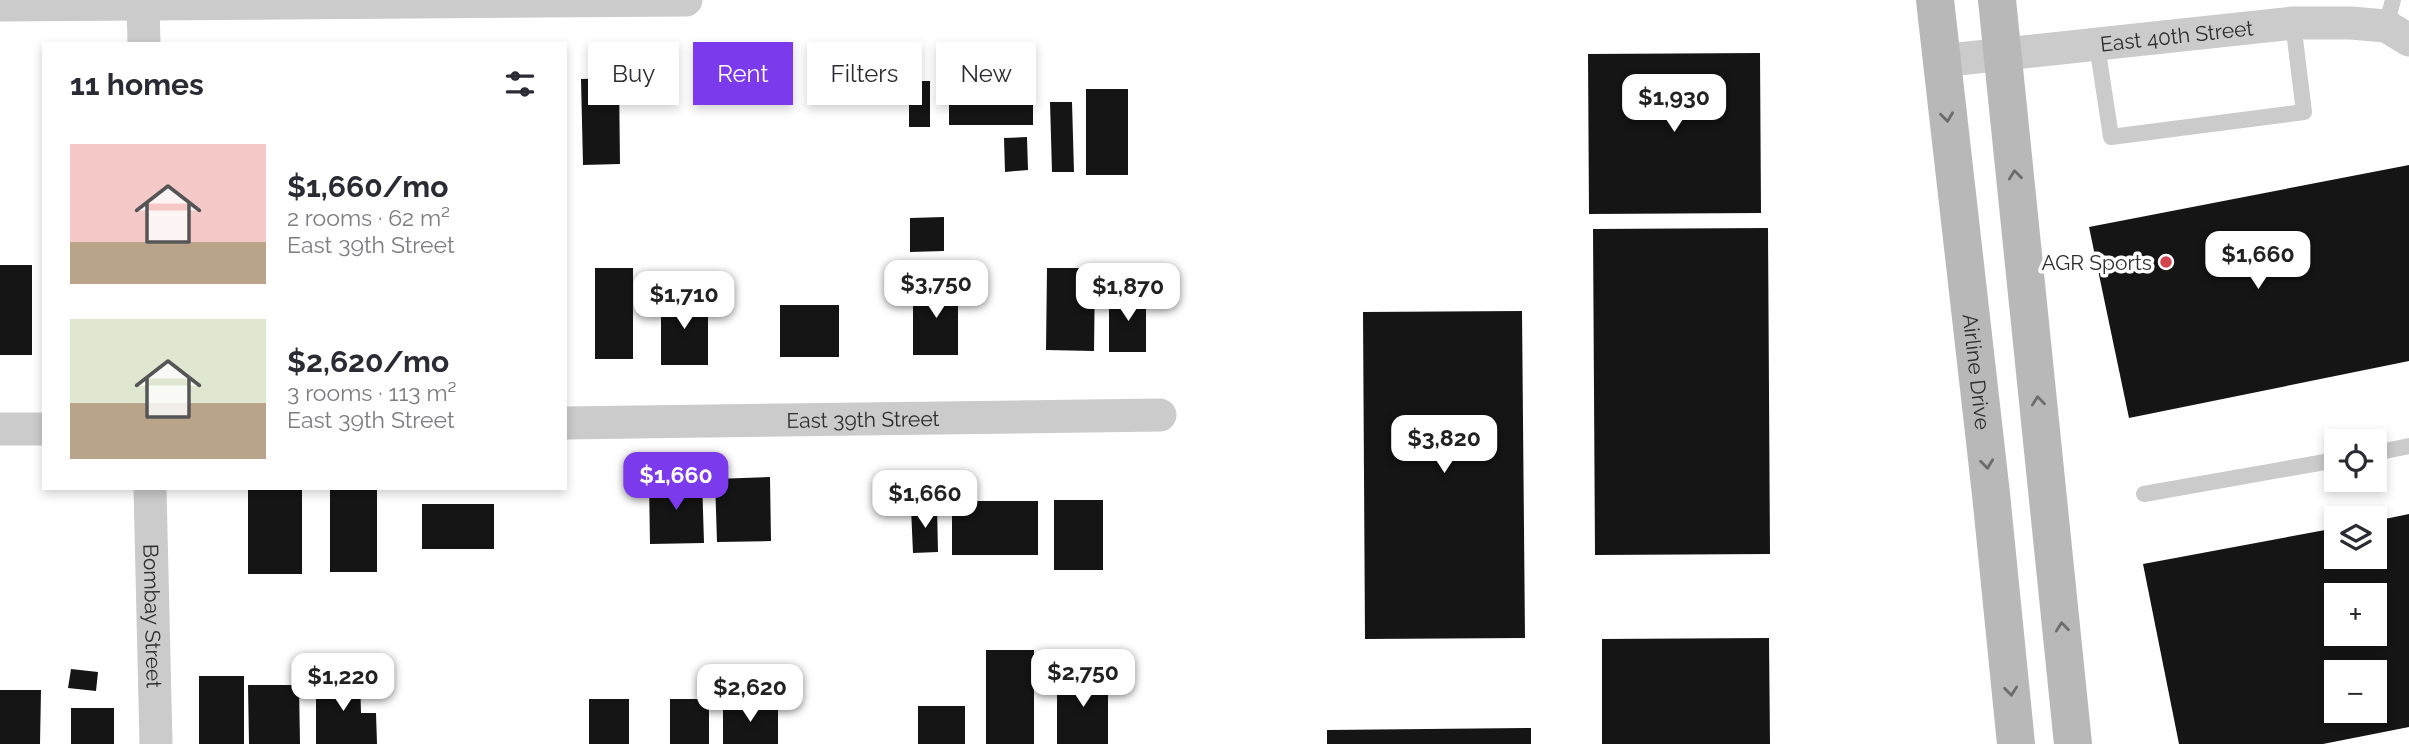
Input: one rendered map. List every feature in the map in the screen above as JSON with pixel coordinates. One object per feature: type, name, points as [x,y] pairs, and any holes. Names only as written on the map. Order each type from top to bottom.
[{"type":"main road","name":"Airline Drive","points":[[1935,0],[1991,494],[2016,744]]},
{"type":"main road","points":[[1997,0],[2073,744]]},
{"type":"street","points":[[0,5],[686,0]]},
{"type":"street","points":[[143,4],[144,42]]},
{"type":"street","name":"East 40th Street","points":[[1940,61],[2292,23],[2396,22]]},
{"type":"street","name":"East 39th Street","points":[[567,423],[1160,415]]},
{"type":"street","points":[[0,429],[42,429]]},
{"type":"street","name":"Bombay Street","points":[[150,490],[156,744]]},
{"type":"lane","points":[[2096,45],[2111,137],[2304,113],[2292,23]]},
{"type":"lane","points":[[2387,451],[2409,446]]},
{"type":"lane","points":[[2144,494],[2324,462]]},
{"type":"building","points":[[1760,53],[1761,213],[1589,214],[1588,54]]},
{"type":"building","points":[[581,79],[588,79],[588,105],[619,105],[620,164],[583,165]]},
{"type":"building","points":[[922,81],[930,81],[930,127],[909,127],[909,105],[922,105]]},
{"type":"building","points":[[1086,89],[1128,89],[1128,175],[1086,175]]},
{"type":"building","points":[[1050,102],[1072,102],[1074,172],[1052,172]]},
{"type":"building","points":[[949,105],[1033,105],[1033,125],[949,125]]},
{"type":"building","points":[[1027,137],[1028,170],[1005,172],[1004,138]]},
{"type":"building","points":[[2409,165],[2409,361],[2129,418],[2089,227]]},
{"type":"building","points":[[944,217],[944,251],[910,252],[910,218]]},
{"type":"building","points":[[1768,228],[1770,554],[1595,555],[1593,229]]},
{"type":"building","points":[[0,265],[32,265],[32,355],[0,355]]},
{"type":"building","points":[[595,268],[633,268],[633,359],[595,359]]},
{"type":"building","points":[[1047,268],[1095,268],[1094,351],[1046,350]]},
{"type":"building","points":[[913,286],[958,286],[958,355],[913,355]]},
{"type":"building","points":[[1109,294],[1146,294],[1146,352],[1109,352]]},
{"type":"building","points":[[661,296],[708,296],[708,365],[661,365]]},
{"type":"building","points":[[780,305],[839,305],[839,357],[780,357]]},
{"type":"building","points":[[1522,311],[1525,638],[1365,639],[1363,312]]},
{"type":"building","points":[[770,477],[771,541],[717,542],[715,479]]},
{"type":"building","points":[[702,479],[704,543],[650,544],[649,480]]},
{"type":"building","points":[[248,490],[302,490],[302,574],[248,574]]},
{"type":"building","points":[[330,490],[377,490],[377,572],[330,572]]},
{"type":"building","points":[[1054,500],[1103,500],[1103,570],[1054,570]]},
{"type":"building","points":[[952,501],[1038,501],[1038,555],[952,555]]},
{"type":"building","points":[[422,504],[494,504],[494,549],[422,549]]},
{"type":"building","points":[[937,506],[938,552],[913,553],[911,508]]},
{"type":"building","points":[[2409,514],[2409,727],[2323,744],[2179,744],[2143,564],[2324,530],[2324,569],[2387,569],[2387,519]]},
{"type":"building","points":[[1769,638],[1770,744],[1602,744],[1602,639]]},
{"type":"building","points":[[986,650],[1034,650],[1034,744],[986,744]]},
{"type":"building","points":[[71,669],[98,672],[96,691],[68,688]]},
{"type":"building","points":[[1057,674],[1108,674],[1108,744],[1057,744]]},
{"type":"building","points":[[199,676],[244,676],[244,744],[199,744]]},
{"type":"building","points":[[360,676],[361,713],[376,713],[377,744],[316,744],[316,677]]},
{"type":"building","points":[[248,685],[299,685],[300,744],[249,744]]},
{"type":"building","points":[[0,690],[41,690],[40,744],[0,744]]},
{"type":"building","points":[[589,699],[629,699],[629,744],[589,744]]},
{"type":"building","points":[[670,699],[709,699],[709,744],[670,744]]},
{"type":"building","points":[[723,705],[778,705],[778,744],[723,744]]},
{"type":"building","points":[[918,706],[965,706],[965,744],[918,744]]},
{"type":"building","points":[[71,708],[114,708],[114,744],[71,744]]},
{"type":"building","points":[[1531,728],[1531,744],[1327,744],[1327,730]]},
{"type":"place","name":"AGR Sports","points":[[2166,262]]}]
